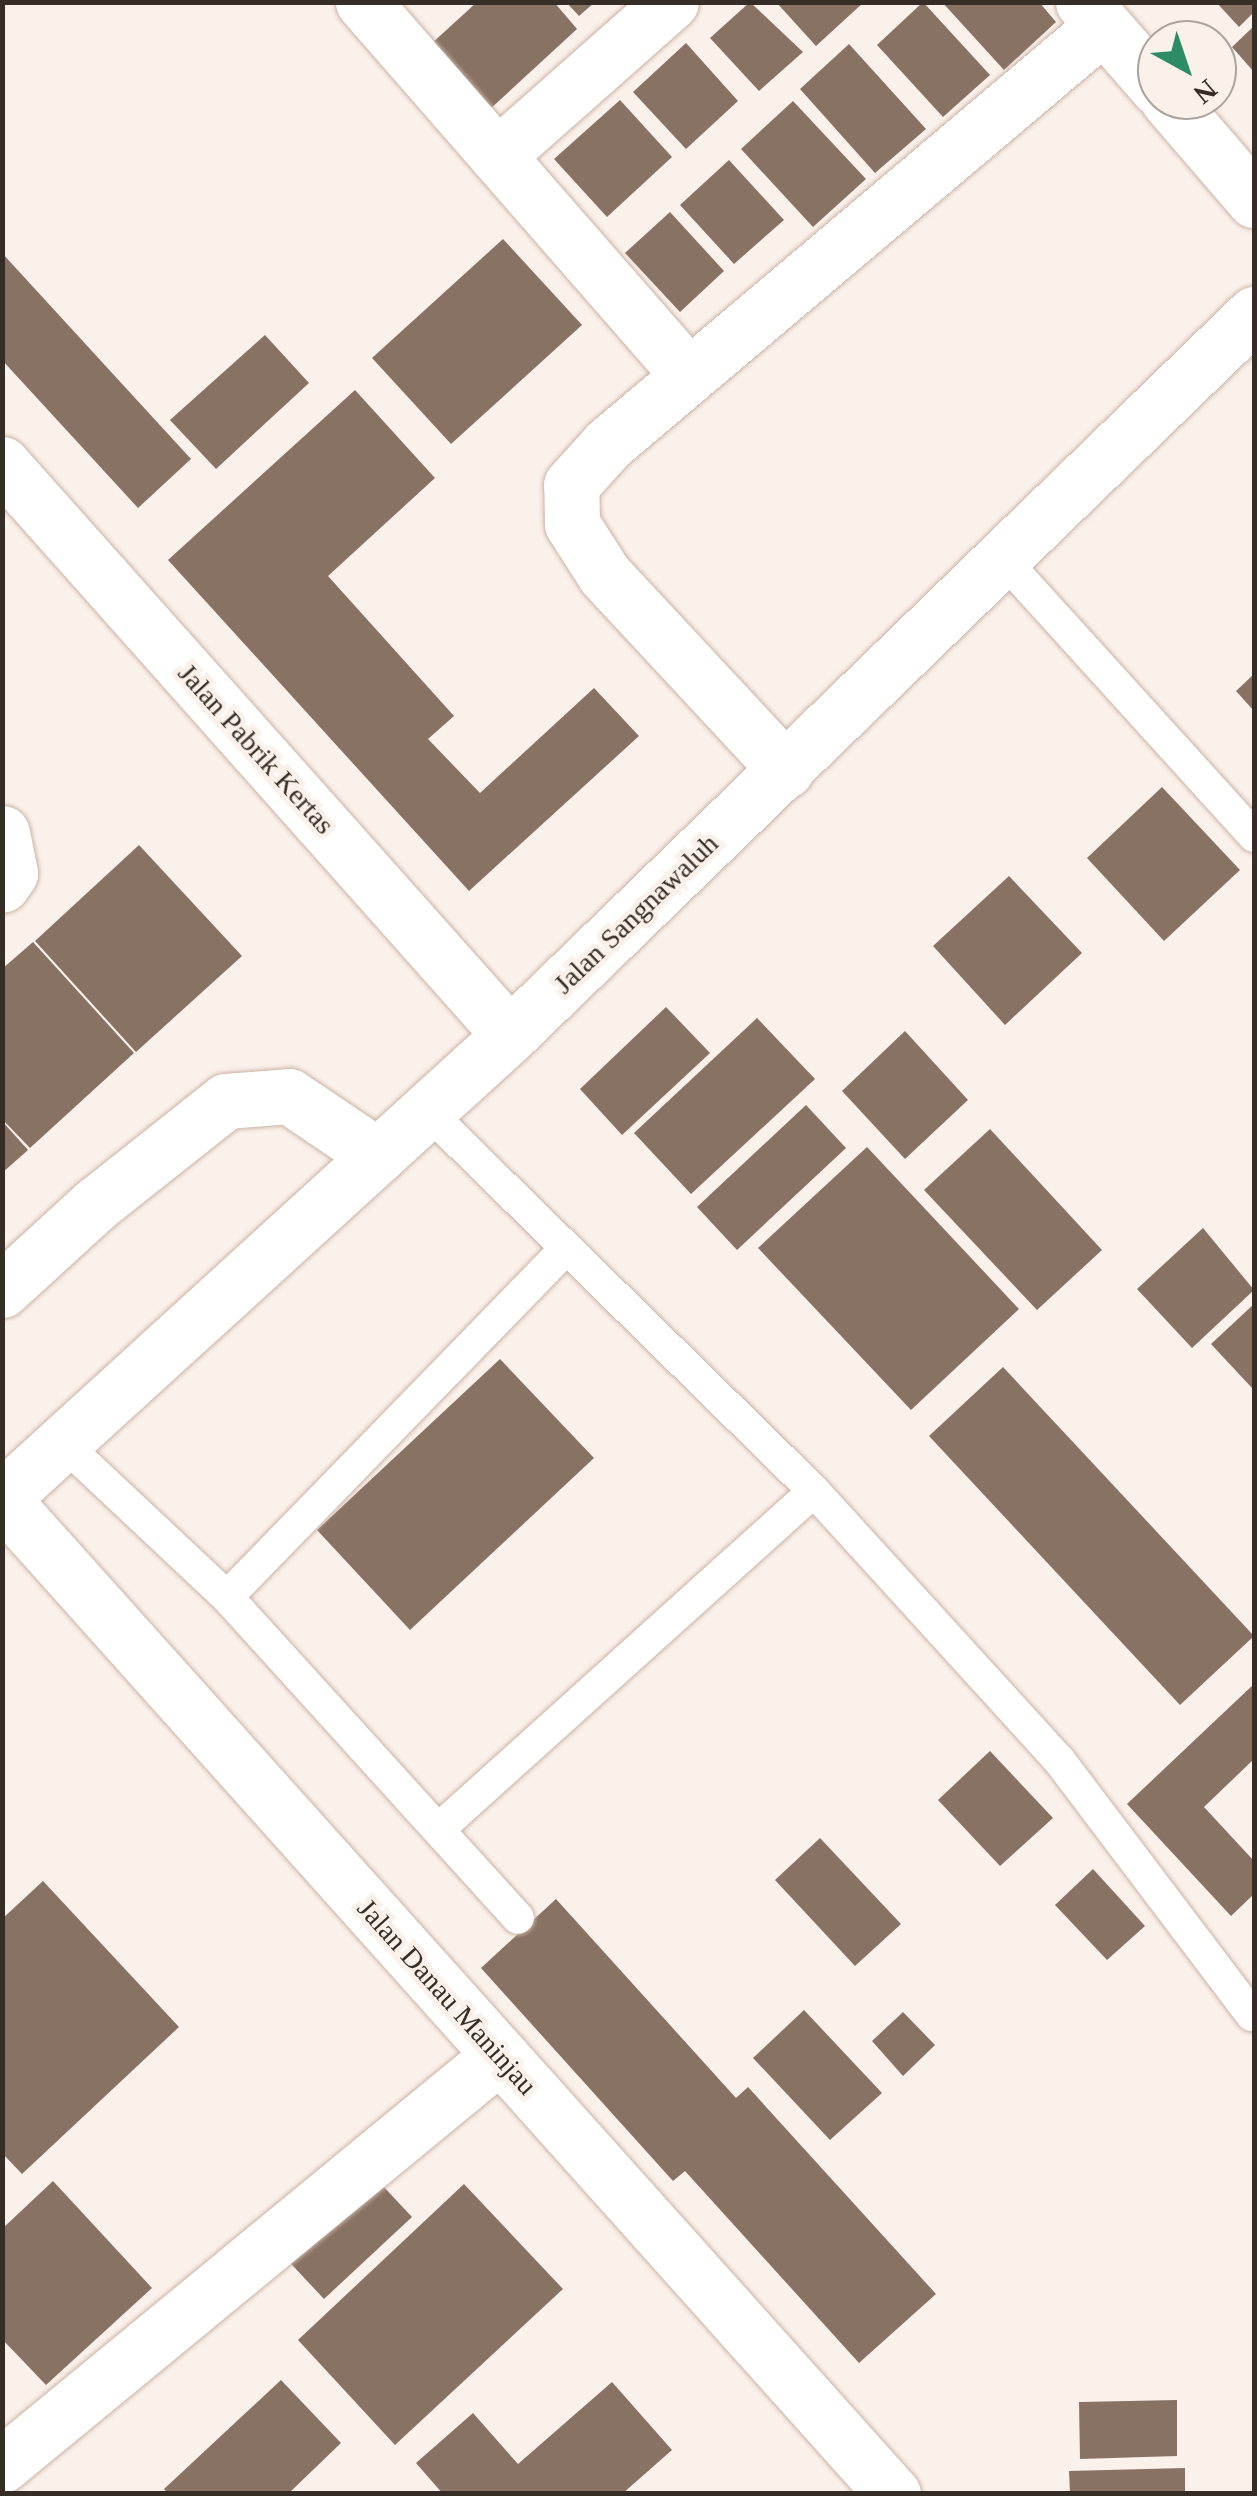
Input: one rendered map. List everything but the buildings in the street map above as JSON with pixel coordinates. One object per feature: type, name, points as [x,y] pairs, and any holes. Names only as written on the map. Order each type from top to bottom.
[{"type":"street","points":[[363,2],[689,376]]},
{"type":"street","points":[[497,156],[670,2]]},
{"type":"street","points":[[786,770],[604,574],[572,524],[572,485],[608,444],[1093,14],[1137,64]]},
{"type":"street","points":[[1185,120],[1254,200]]},
{"type":"street","name":"Jalan Sangnawaluh","points":[[2,1498],[510,1035],[1254,314]]},
{"type":"street","name":"Jalan Pabrik Kertas","points":[[2,464],[510,1035]]},
{"type":"street","points":[[2,833],[10,873],[2,885]]},
{"type":"street","points":[[2,1290],[96,1204],[226,1101],[289,1096],[378,1156]]},
{"type":"street","name":"Jalan Danau Maninjau","points":[[2,1498],[893,2494]]},
{"type":"street","points":[[2,2464],[500,2055]]},
{"type":"street","points":[[2,2480],[15,2494]]},
{"type":"lane","points":[[1003,559],[1254,836]]},
{"type":"lane","points":[[427,1111],[564,1251],[814,1491],[1060,1760],[1252,2015]]},
{"type":"lane","points":[[227,1597],[564,1251]]},
{"type":"lane","points":[[63,1443],[227,1597],[518,1918]]},
{"type":"lane","points":[[440,1828],[814,1491]]}]
